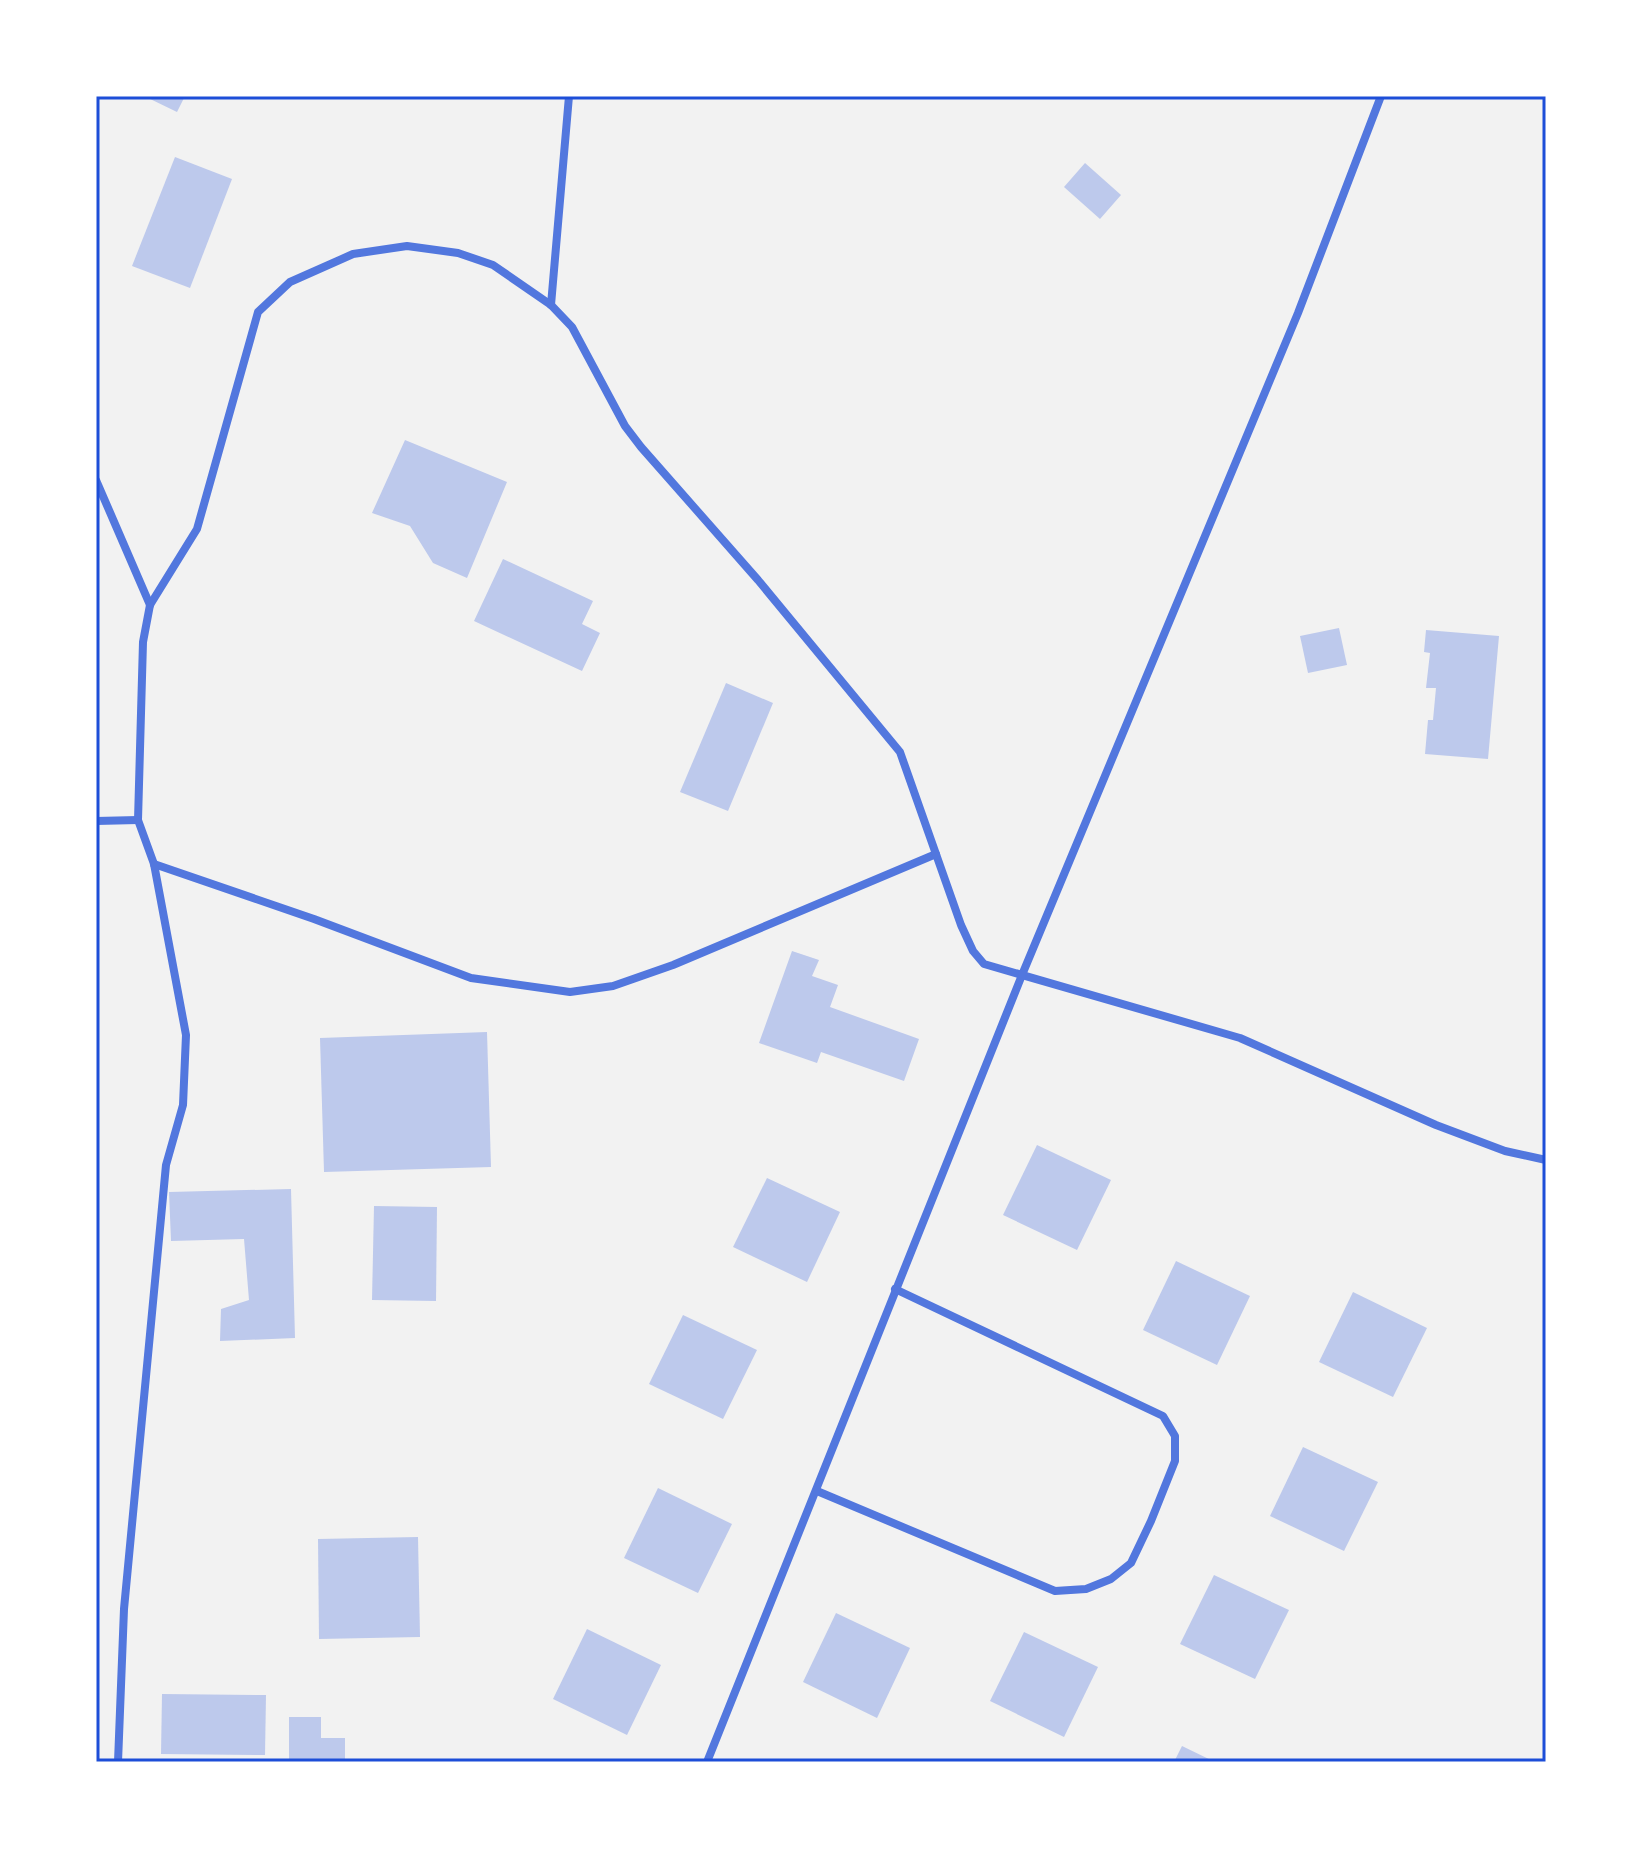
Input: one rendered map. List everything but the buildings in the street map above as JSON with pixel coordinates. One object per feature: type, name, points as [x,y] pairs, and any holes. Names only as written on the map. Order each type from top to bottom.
[{"type":"street","points":[[551,305],[569,96]]},
{"type":"street","points":[[707,1762],[1022,975],[1298,313],[1381,96]]},
{"type":"street","points":[[118,1762],[124,1609],[166,1165],[183,1105],[186,1035],[154,864],[138,820],[143,642],[150,605],[197,529],[258,312],[290,282],[353,254],[407,246],[458,253],[493,265],[551,305],[572,327],[625,426],[641,447],[758,580],[900,752],[961,925],[973,951],[984,964],[1240,1038],[1436,1125],[1505,1151],[1546,1160]]},
{"type":"street","points":[[96,480],[150,605]]},
{"type":"street","points":[[96,821],[138,820]]},
{"type":"street","points":[[154,864],[471,978],[570,992],[613,986],[673,965],[936,854]]},
{"type":"street","points":[[817,1491],[1055,1591],[1086,1589],[1111,1579],[1131,1563],[1175,1461],[1175,1436],[1163,1416],[895,1289]]}]
